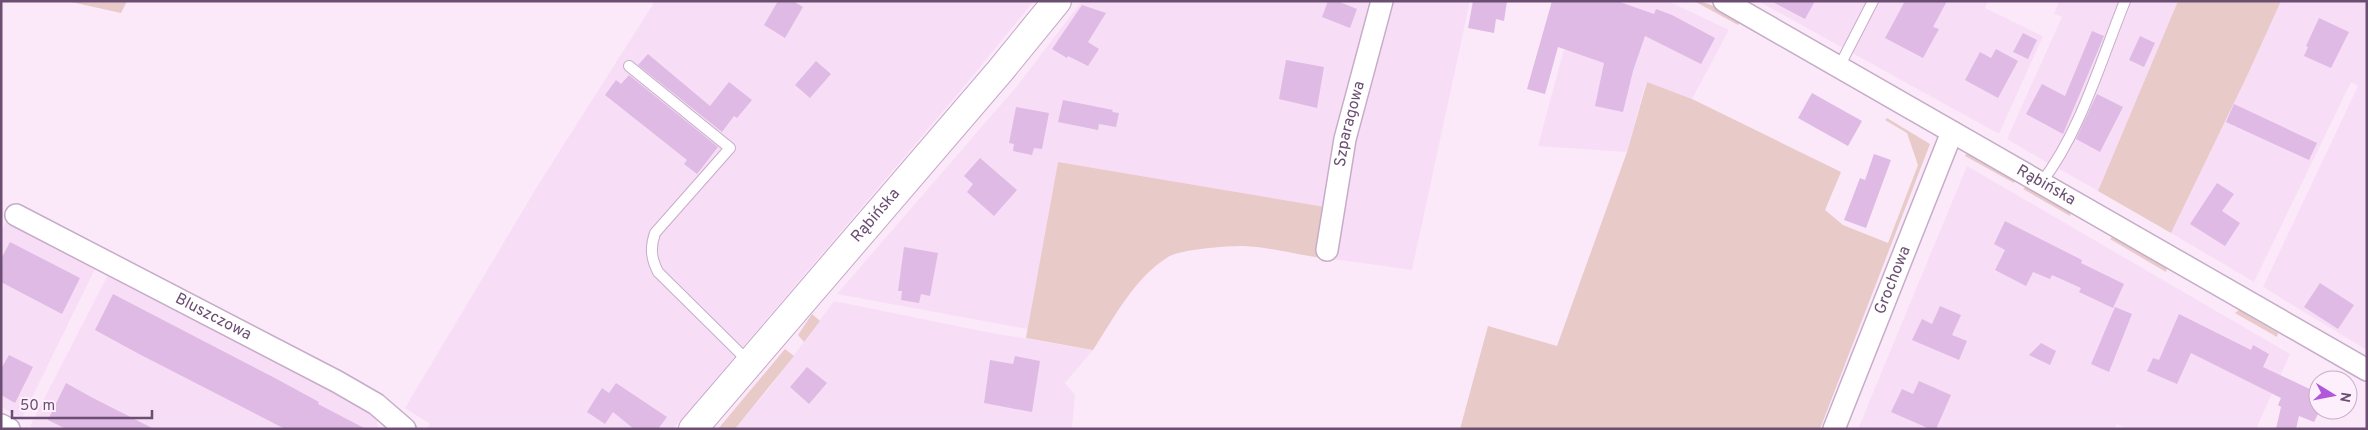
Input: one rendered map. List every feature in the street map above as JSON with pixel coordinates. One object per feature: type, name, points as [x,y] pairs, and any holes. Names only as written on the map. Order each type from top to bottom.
[{"type":"street","name":"Rąbińska","points":[[693,429],[1000,71],[1056,1]]},
{"type":"street","name":"Szparagowa","points":[[1327,250],[1345,139],[1382,1]]},
{"type":"street","name":"Rąbińska","points":[[1724,1],[2367,370]]},
{"type":"street","name":"Grochowa","points":[[1834,429],[1952,132]]},
{"type":"street","name":"Bluszczowa","points":[[16,215],[376,404],[405,429]]},
{"type":"street","points":[[1,425],[9,429]]},
{"type":"lane","points":[[1839,66],[1873,1]]},
{"type":"lane","points":[[2041,183],[2054,166],[2083,105],[2125,1]]},
{"type":"lane","points":[[629,66],[730,148],[655,233],[651,244],[651,258],[658,272],[750,362]]},
{"type":"shaded area","points":[[67,1],[127,1],[121,13]]},
{"type":"shaded area","points":[[655,1],[1034,1],[957,95],[673,429],[427,429],[430,424],[405,408],[538,185]]},
{"type":"shaded area","points":[[1082,1],[1375,1],[1325,207],[1058,162],[1028,329],[837,294],[1017,86]]},
{"type":"shaded area","points":[[1391,1],[1470,1],[1412,270],[1333,259],[1351,149]]},
{"type":"shaded area","points":[[1577,1],[1668,1],[1729,30],[1692,99],[1646,82],[1627,152],[1538,146]]},
{"type":"shaded area","points":[[1694,1],[1706,3],[1740,22],[1738,25]]},
{"type":"shaded area","points":[[1758,1],[1988,1],[1985,8],[2043,36],[1999,134]]},
{"type":"shaded area","points":[[2059,1],[2122,1],[2081,105],[2051,165],[2007,139],[2062,17],[2054,14]]},
{"type":"shaded area","points":[[2127,1],[2178,1],[2098,191],[2056,167]]},
{"type":"shaded area","points":[[2178,1],[2281,1],[2171,233],[2098,191]]},
{"type":"shaded area","points":[[2281,1],[2367,1],[2367,350],[2263,287],[2358,86],[2351,82],[2254,282],[2171,233]]},
{"type":"shaded area","points":[[1647,82],[1692,99],[1841,172],[1825,210],[1843,225],[1888,243],[1918,165],[1907,133],[1885,120],[1887,118],[1930,144],[1820,429],[1460,429],[1488,326],[1557,346],[1627,152]]},
{"type":"shaded area","points":[[1351,149],[1333,259],[1243,246],[1216,247],[1174,254],[1156,266],[1135,287],[1093,350],[1026,338],[1058,162],[1325,207]]},
{"type":"shaded area","points":[[1967,153],[2015,180],[2014,183],[1965,156]]},
{"type":"shaded area","points":[[1967,166],[2290,354],[2256,429],[2128,429],[2117,424],[2114,429],[1858,429]]},
{"type":"shaded area","points":[[2027,186],[2071,213],[2070,216],[2023,189]]},
{"type":"shaded area","points":[[6,222],[96,267],[22,418],[1,407],[1,232]]},
{"type":"shaded area","points":[[2113,236],[2167,268],[2166,272],[2110,239]]},
{"type":"shaded area","points":[[108,275],[377,416],[378,429],[36,429],[30,426]]},
{"type":"shaded area","points":[[834,301],[986,332],[1093,350],[1065,383],[1075,395],[1072,429],[735,429],[771,386]]},
{"type":"shaded area","points":[[2239,310],[2278,333],[2277,337],[2235,313]]},
{"type":"shaded area","points":[[812,314],[820,321],[804,342],[798,335]]},
{"type":"shaded area","points":[[785,349],[794,356],[735,429],[718,429]]},
{"type":"building","points":[[778,1],[793,1],[803,7],[785,38],[764,25]]},
{"type":"building","points":[[1328,1],[1337,1],[1357,9],[1350,28],[1322,17]]},
{"type":"building","points":[[1473,1],[1507,1],[1504,21],[1496,19],[1494,33],[1468,28]]},
{"type":"building","points":[[1552,1],[1617,1],[1654,14],[1656,9],[1672,15],[1715,38],[1701,64],[1645,36],[1633,71],[1623,112],[1595,106],[1604,63],[1558,47],[1545,94],[1527,89]]},
{"type":"building","points":[[1771,1],[1815,1],[1805,19]]},
{"type":"building","points":[[1905,1],[1947,1],[1933,27],[1939,29],[1923,58],[1885,38]]},
{"type":"building","points":[[1082,5],[1106,13],[1088,42],[1099,49],[1088,66],[1068,56],[1067,58],[1052,49]]},
{"type":"building","points":[[2319,18],[2349,32],[2331,68],[2304,56],[2308,47],[2306,46]]},
{"type":"building","points":[[2092,31],[2104,36],[2063,134],[2026,114],[2042,84],[2065,96]]},
{"type":"building","points":[[2023,33],[2037,40],[2028,59],[2013,52]]},
{"type":"building","points":[[2140,36],[2155,43],[2144,67],[2129,60]]},
{"type":"building","points":[[1996,49],[2018,61],[1998,98],[1965,80],[1980,52],[1991,58]]},
{"type":"building","points":[[648,54],[710,106],[729,82],[752,100],[737,118],[734,116],[722,132],[638,65]]},
{"type":"building","points":[[1286,60],[1324,67],[1317,108],[1279,99]]},
{"type":"building","points":[[816,61],[831,74],[810,98],[795,85]]},
{"type":"building","points":[[629,75],[718,147],[697,174],[684,164],[687,160],[605,95],[616,80],[621,84]]},
{"type":"building","points":[[1812,93],[1862,121],[1848,146],[1798,118]]},
{"type":"building","points":[[2097,94],[2123,107],[2100,152],[2076,139]]},
{"type":"building","points":[[1063,100],[1113,110],[1112,112],[1119,113],[1116,127],[1099,124],[1098,130],[1058,122]]},
{"type":"building","points":[[2234,104],[2317,143],[2309,160],[2226,122]]},
{"type":"building","points":[[1016,107],[1049,113],[1042,149],[1034,148],[1032,155],[1013,151],[1014,144],[1009,143]]},
{"type":"building","points":[[1874,154],[1891,160],[1866,228],[1844,220],[1860,178],[1865,180]]},
{"type":"building","points":[[980,158],[1017,190],[994,216],[967,192],[973,184],[964,176]]},
{"type":"building","points":[[2217,183],[2234,194],[2222,211],[2240,223],[2225,246],[2190,224]]},
{"type":"building","points":[[2005,221],[2082,260],[2081,263],[2124,284],[2113,308],[2079,292],[2081,288],[2052,275],[2050,279],[2033,272],[2026,286],[1995,270],[2005,250],[1994,244]]},
{"type":"building","points":[[10,242],[80,278],[62,314],[1,282],[1,259]]},
{"type":"building","points":[[904,247],[938,253],[930,296],[921,294],[919,303],[901,300],[902,291],[898,291]]},
{"type":"building","points":[[2320,283],[2354,305],[2338,329],[2304,307]]},
{"type":"building","points":[[113,294],[273,377],[319,402],[318,404],[366,429],[285,429],[139,354],[95,330]]},
{"type":"building","points":[[1940,306],[1961,315],[1952,335],[1967,341],[1959,360],[1912,340],[1922,319],[1932,324]]},
{"type":"building","points":[[2115,307],[2132,314],[2109,372],[2091,364]]},
{"type":"building","points":[[2179,314],[2251,350],[2253,345],[2269,354],[2263,367],[2308,388],[2308,420],[2299,416],[2296,429],[2276,429],[2281,407],[2278,405],[2281,398],[2191,353],[2177,384],[2147,371],[2153,358],[2159,360]]},
{"type":"building","points":[[2041,343],[2056,351],[2050,365],[2029,355]]},
{"type":"building","points":[[9,355],[33,367],[15,403],[1,395],[1,369]]},
{"type":"building","points":[[1015,356],[1040,361],[1032,412],[984,403],[990,360],[1013,364]]},
{"type":"building","points":[[807,367],[827,383],[809,404],[790,387]]},
{"type":"building","points":[[1919,381],[1951,395],[1936,429],[1930,429],[1891,412],[1902,389],[1913,394]]},
{"type":"building","points":[[66,383],[154,429],[66,429],[48,420]]},
{"type":"building","points":[[616,383],[667,417],[658,429],[634,429],[613,412],[605,424],[587,412],[602,388],[609,393]]}]
